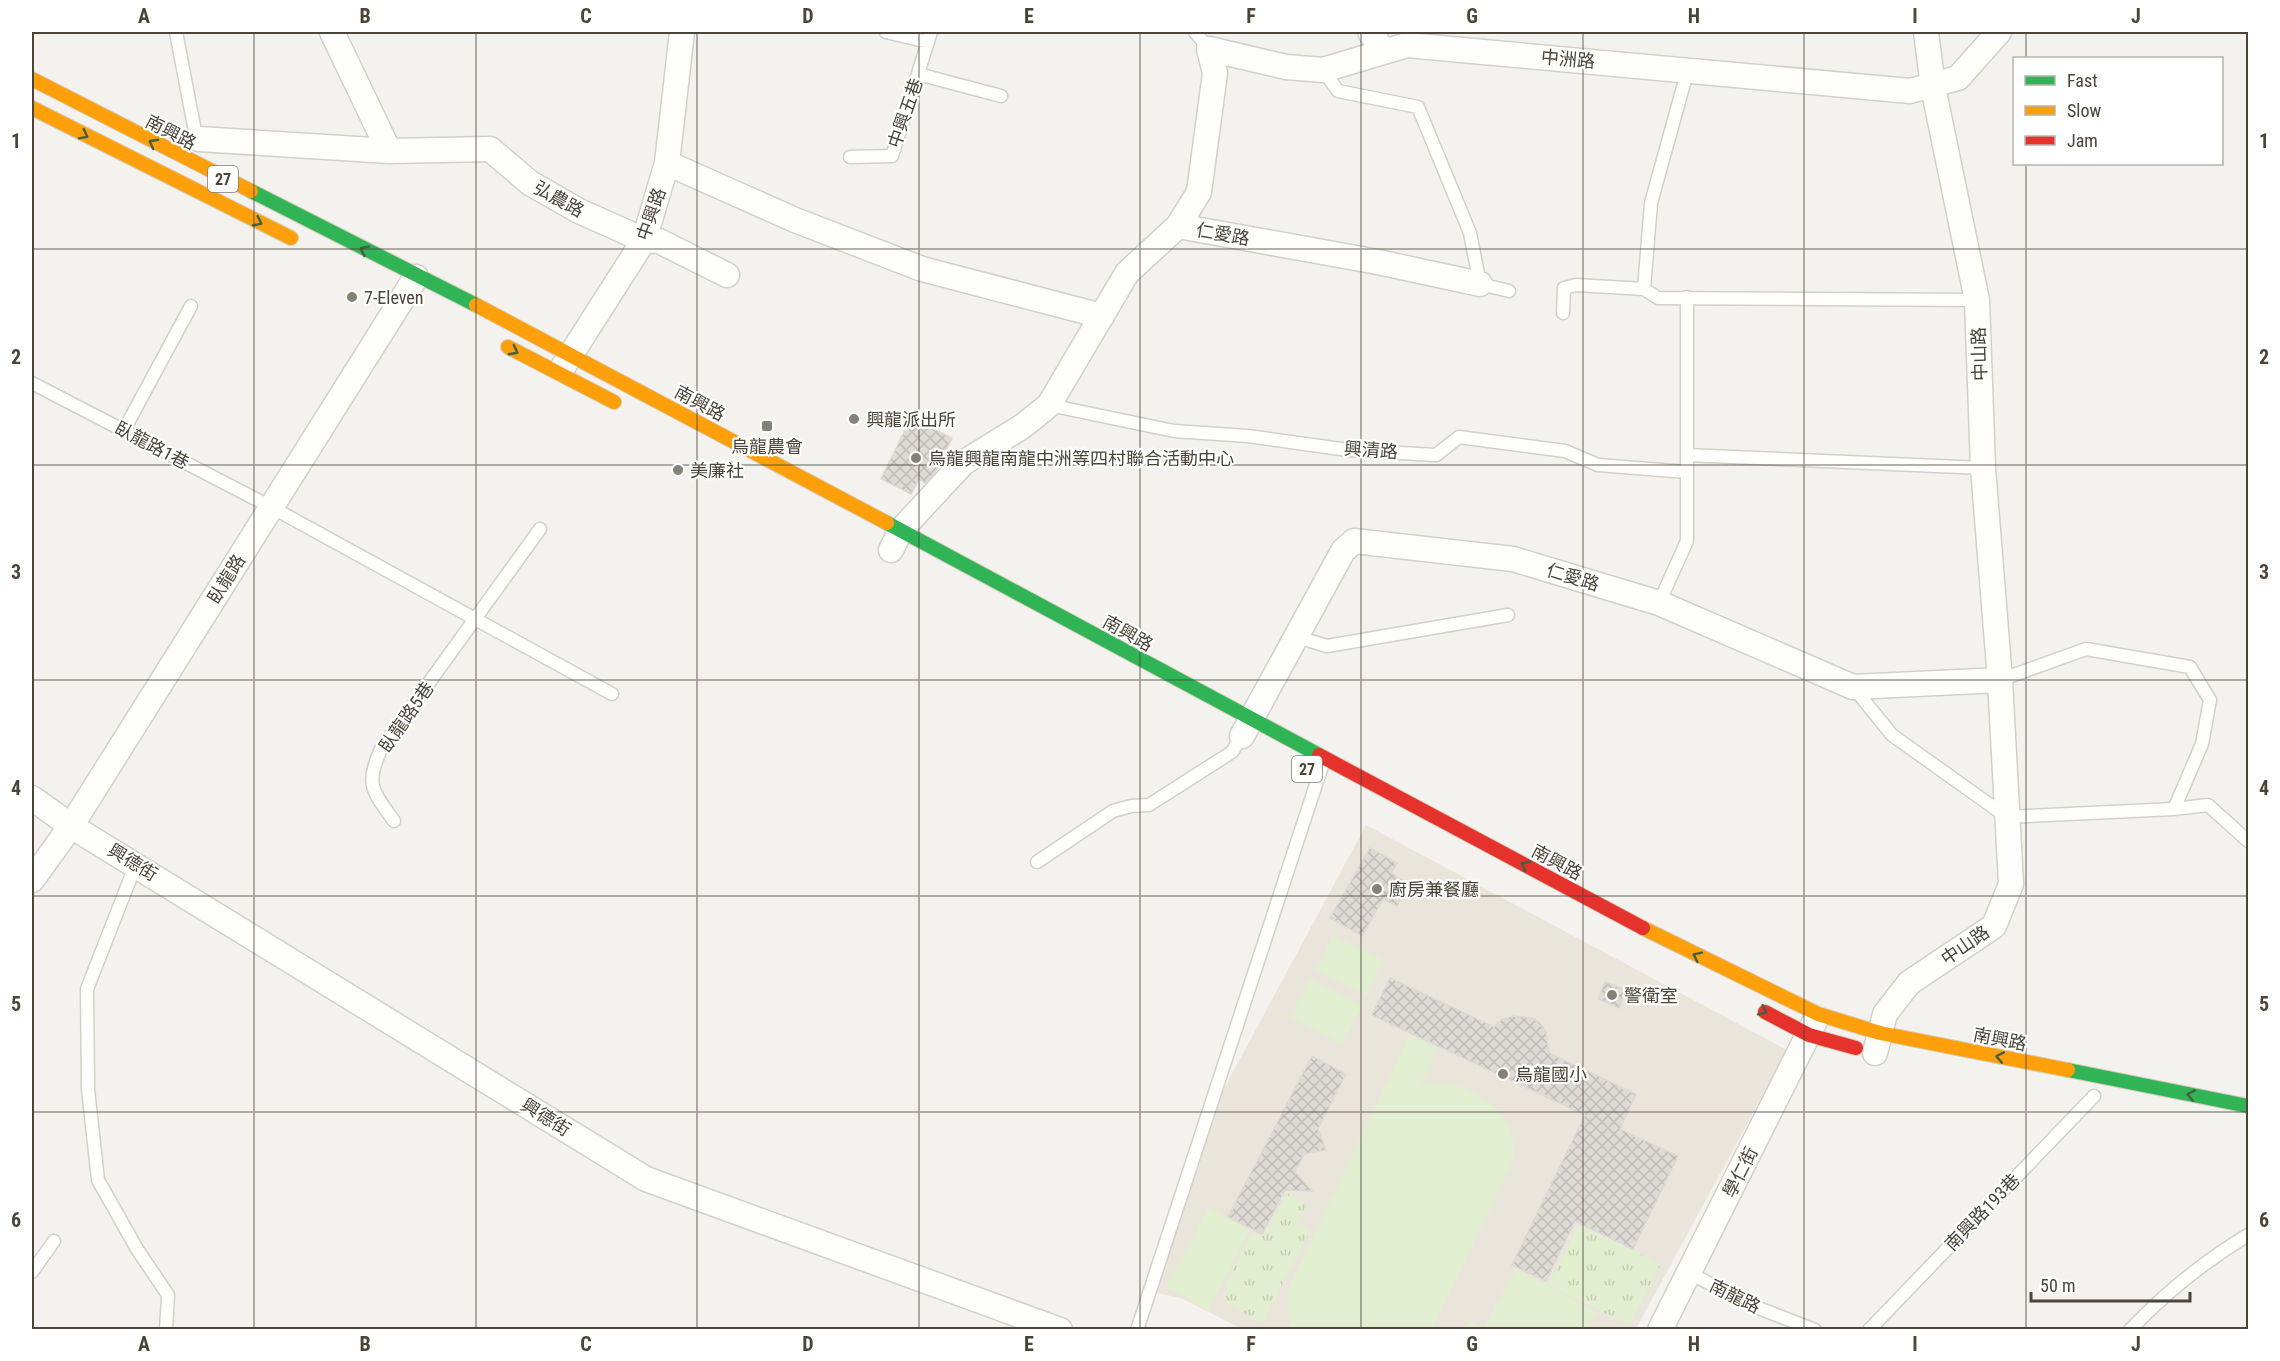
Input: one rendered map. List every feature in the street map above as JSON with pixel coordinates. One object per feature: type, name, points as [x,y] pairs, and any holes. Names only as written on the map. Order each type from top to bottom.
[{"type":"main road","name":"南興路","points":[[32,79],[188,161],[409,289],[565,364],[894,545],[1244,732],[1325,758],[1664,939],[1813,1024],[1880,1047]]},
{"type":"main road","name":"27","points":[[32,108],[177,183],[302,243]]},
{"type":"main road","name":"南興路","points":[[498,342],[565,364],[632,411]]},
{"type":"main road","name":"南興路","points":[[1750,1005],[1880,1047],[2248,1106]]},
{"type":"street","points":[[332,32],[389,151]]},
{"type":"street","name":"中興路","points":[[565,364],[644,240],[668,163],[682,32]]},
{"type":"street","points":[[1370,32],[1384,52]]},
{"type":"street","name":"中山路","points":[[1880,1047],[1885,1014],[1909,983],[1994,926],[2011,884],[2000,680],[1983,468],[1977,300],[1933,87],[1926,32]]},
{"type":"street","name":"中洲路","points":[[1202,40],[1286,67],[1323,70],[1407,45],[1910,91],[1933,87],[1958,78],[1999,32]]},
{"type":"street","points":[[894,545],[963,463],[1023,426],[1049,405],[1127,273],[1178,226],[1199,192],[1215,73],[1202,40]]},
{"type":"street","name":"弘農路","points":[[199,139],[389,151],[490,149],[530,183],[579,211],[644,240],[659,241],[727,275]]},
{"type":"street","points":[[668,163],[795,220],[922,269],[1102,316]]},
{"type":"street","name":"仁愛路","points":[[1178,226],[1378,262],[1480,284]]},
{"type":"street","name":"臥龍路","points":[[32,880],[71,826],[409,289]]},
{"type":"street","name":"仁愛路","points":[[1244,732],[1343,551],[1354,541],[1513,559],[1659,603],[1853,687],[2000,680]]},
{"type":"street","name":"興德街","points":[[32,798],[71,826],[646,1179],[1060,1329]]},
{"type":"street","name":"學仁街","points":[[1660,1329],[1813,1024]]},
{"type":"lane","points":[[176,32],[199,139],[177,183]]},
{"type":"lane","points":[[886,32],[930,37]]},
{"type":"lane","name":"中興五巷","points":[[850,158],[891,156],[930,37]]},
{"type":"lane","points":[[1644,289],[1652,202],[1688,69]]},
{"type":"lane","points":[[1323,70],[1338,91],[1418,107],[1470,233],[1480,284],[1509,291]]},
{"type":"lane","points":[[918,74],[1001,96]]},
{"type":"lane","points":[[1563,313],[1564,288],[1576,285],[1644,289],[1658,298],[1977,300]]},
{"type":"lane","points":[[1659,603],[1687,541],[1687,297]]},
{"type":"lane","points":[[124,430],[191,306]]},
{"type":"lane","name":"臥龍路1巷","points":[[32,383],[271,507]]},
{"type":"lane","name":"興清路","points":[[1049,405],[1174,431],[1248,436],[1348,450],[1436,455],[1460,437],[1565,451],[1598,465],[1687,472]]},
{"type":"lane","points":[[1687,455],[1983,468]]},
{"type":"lane","points":[[271,507],[612,694]]},
{"type":"lane","name":"臥龍路5巷","points":[[394,821],[375,795],[371,772],[381,749],[540,529]]},
{"type":"lane","points":[[1298,637],[1327,646],[1508,615]]},
{"type":"lane","points":[[2000,680],[2086,649],[2190,667],[2210,700],[2202,744],[2174,809]]},
{"type":"lane","points":[[1853,687],[1892,735],[2007,817],[2174,809],[2208,805],[2248,841]]},
{"type":"lane","points":[[1037,862],[1113,811],[1131,806],[1149,806],[1232,752],[1244,732]]},
{"type":"lane","points":[[1137,1329],[1325,758]]},
{"type":"lane","points":[[136,864],[87,989],[88,1089],[98,1180],[137,1249],[168,1295],[166,1329]]},
{"type":"lane","name":"南興路193巷","points":[[1869,1329],[2094,1096]]},
{"type":"lane","points":[[2130,1329],[2163,1297],[2248,1235]]},
{"type":"lane","points":[[32,1272],[54,1241]]},
{"type":"lane","name":"南龍路","points":[[1689,1273],[1755,1307],[1815,1329]]},
{"type":"shaded area","name":"烏龍國小","points":[[1366,825],[1787,1050],[1636,1329],[1242,1329],[1183,1299],[1154,1292],[1219,1098]]},
{"type":"green space","points":[[1333,935],[1385,961],[1367,996],[1316,970]]},
{"type":"green space","points":[[1310,979],[1362,1006],[1343,1044],[1290,1017]]},
{"type":"green space","points":[[1410,1035],[1437,1048],[1421,1085],[1448,1083],[1459,1086],[1482,1097],[1501,1114],[1512,1136],[1514,1150],[1511,1166],[1432,1329],[1292,1329],[1287,1314],[1289,1286]]},
{"type":"green space","points":[[1287,1193],[1307,1204],[1298,1222],[1310,1232],[1262,1323],[1226,1303],[1226,1283],[1252,1232],[1263,1236]]},
{"type":"green space","points":[[1208,1208],[1250,1230],[1208,1310],[1166,1287]]},
{"type":"green space","points":[[1579,1225],[1661,1264],[1629,1325],[1548,1285]]},
{"type":"green space","points":[[1516,1269],[1597,1312],[1588,1329],[1466,1329],[1470,1321],[1484,1328]]},
{"type":"building","name":"烏龍興龍南龍中洲等四村聯合活動中心","points":[[911,418],[952,438],[935,472],[925,483],[919,479],[911,494],[881,479]]},
{"type":"building","name":"廚房兼餐廳","points":[[1370,848],[1397,863],[1391,873],[1410,884],[1397,906],[1383,899],[1362,936],[1330,918]]},
{"type":"building","points":[[1390,978],[1494,1027],[1501,1020],[1513,1016],[1532,1018],[1540,1023],[1546,1032],[1549,1053],[1636,1094],[1620,1129],[1678,1156],[1633,1249],[1575,1221],[1546,1281],[1512,1265],[1585,1115],[1372,1015]]},
{"type":"building","name":"警衛室","points":[[1605,982],[1626,990],[1619,1008],[1598,999]]},
{"type":"building","points":[[1312,1056],[1346,1074],[1318,1129],[1326,1150],[1304,1154],[1295,1172],[1312,1191],[1285,1190],[1262,1234],[1228,1217]]},
{"type":"traffic: fast","points":[[251,191],[476,305]]},
{"type":"traffic: fast","points":[[887,523],[1319,755]]},
{"type":"traffic: fast","points":[[2068,1070],[2248,1106]]},
{"type":"traffic: slow","points":[[32,79],[251,191]]},
{"type":"traffic: slow","points":[[32,108],[291,238]]},
{"type":"traffic: slow","points":[[476,305],[887,523]]},
{"type":"traffic: slow","points":[[508,347],[614,402]]},
{"type":"traffic: slow","points":[[1643,928],[1818,1014],[1880,1033],[2068,1070]]},
{"type":"traffic: jam","points":[[1319,755],[1643,928]]},
{"type":"traffic: jam","points":[[1765,1012],[1809,1035],[1856,1048]]},
{"type":"place","name":"7-Eleven","points":[[352,297]]},
{"type":"place","name":"興龍派出所","points":[[854,419]]},
{"type":"place","name":"烏龍農會","points":[[767,426]]},
{"type":"place","name":"烏龍興龍南龍中洲等四村聯合活動中心","points":[[916,458]]},
{"type":"place","name":"美廉社","points":[[678,470]]},
{"type":"place","name":"廚房兼餐廳","points":[[1377,889]]},
{"type":"place","name":"警衛室","points":[[1612,995]]},
{"type":"place","name":"烏龍國小","points":[[1503,1074]]}]
